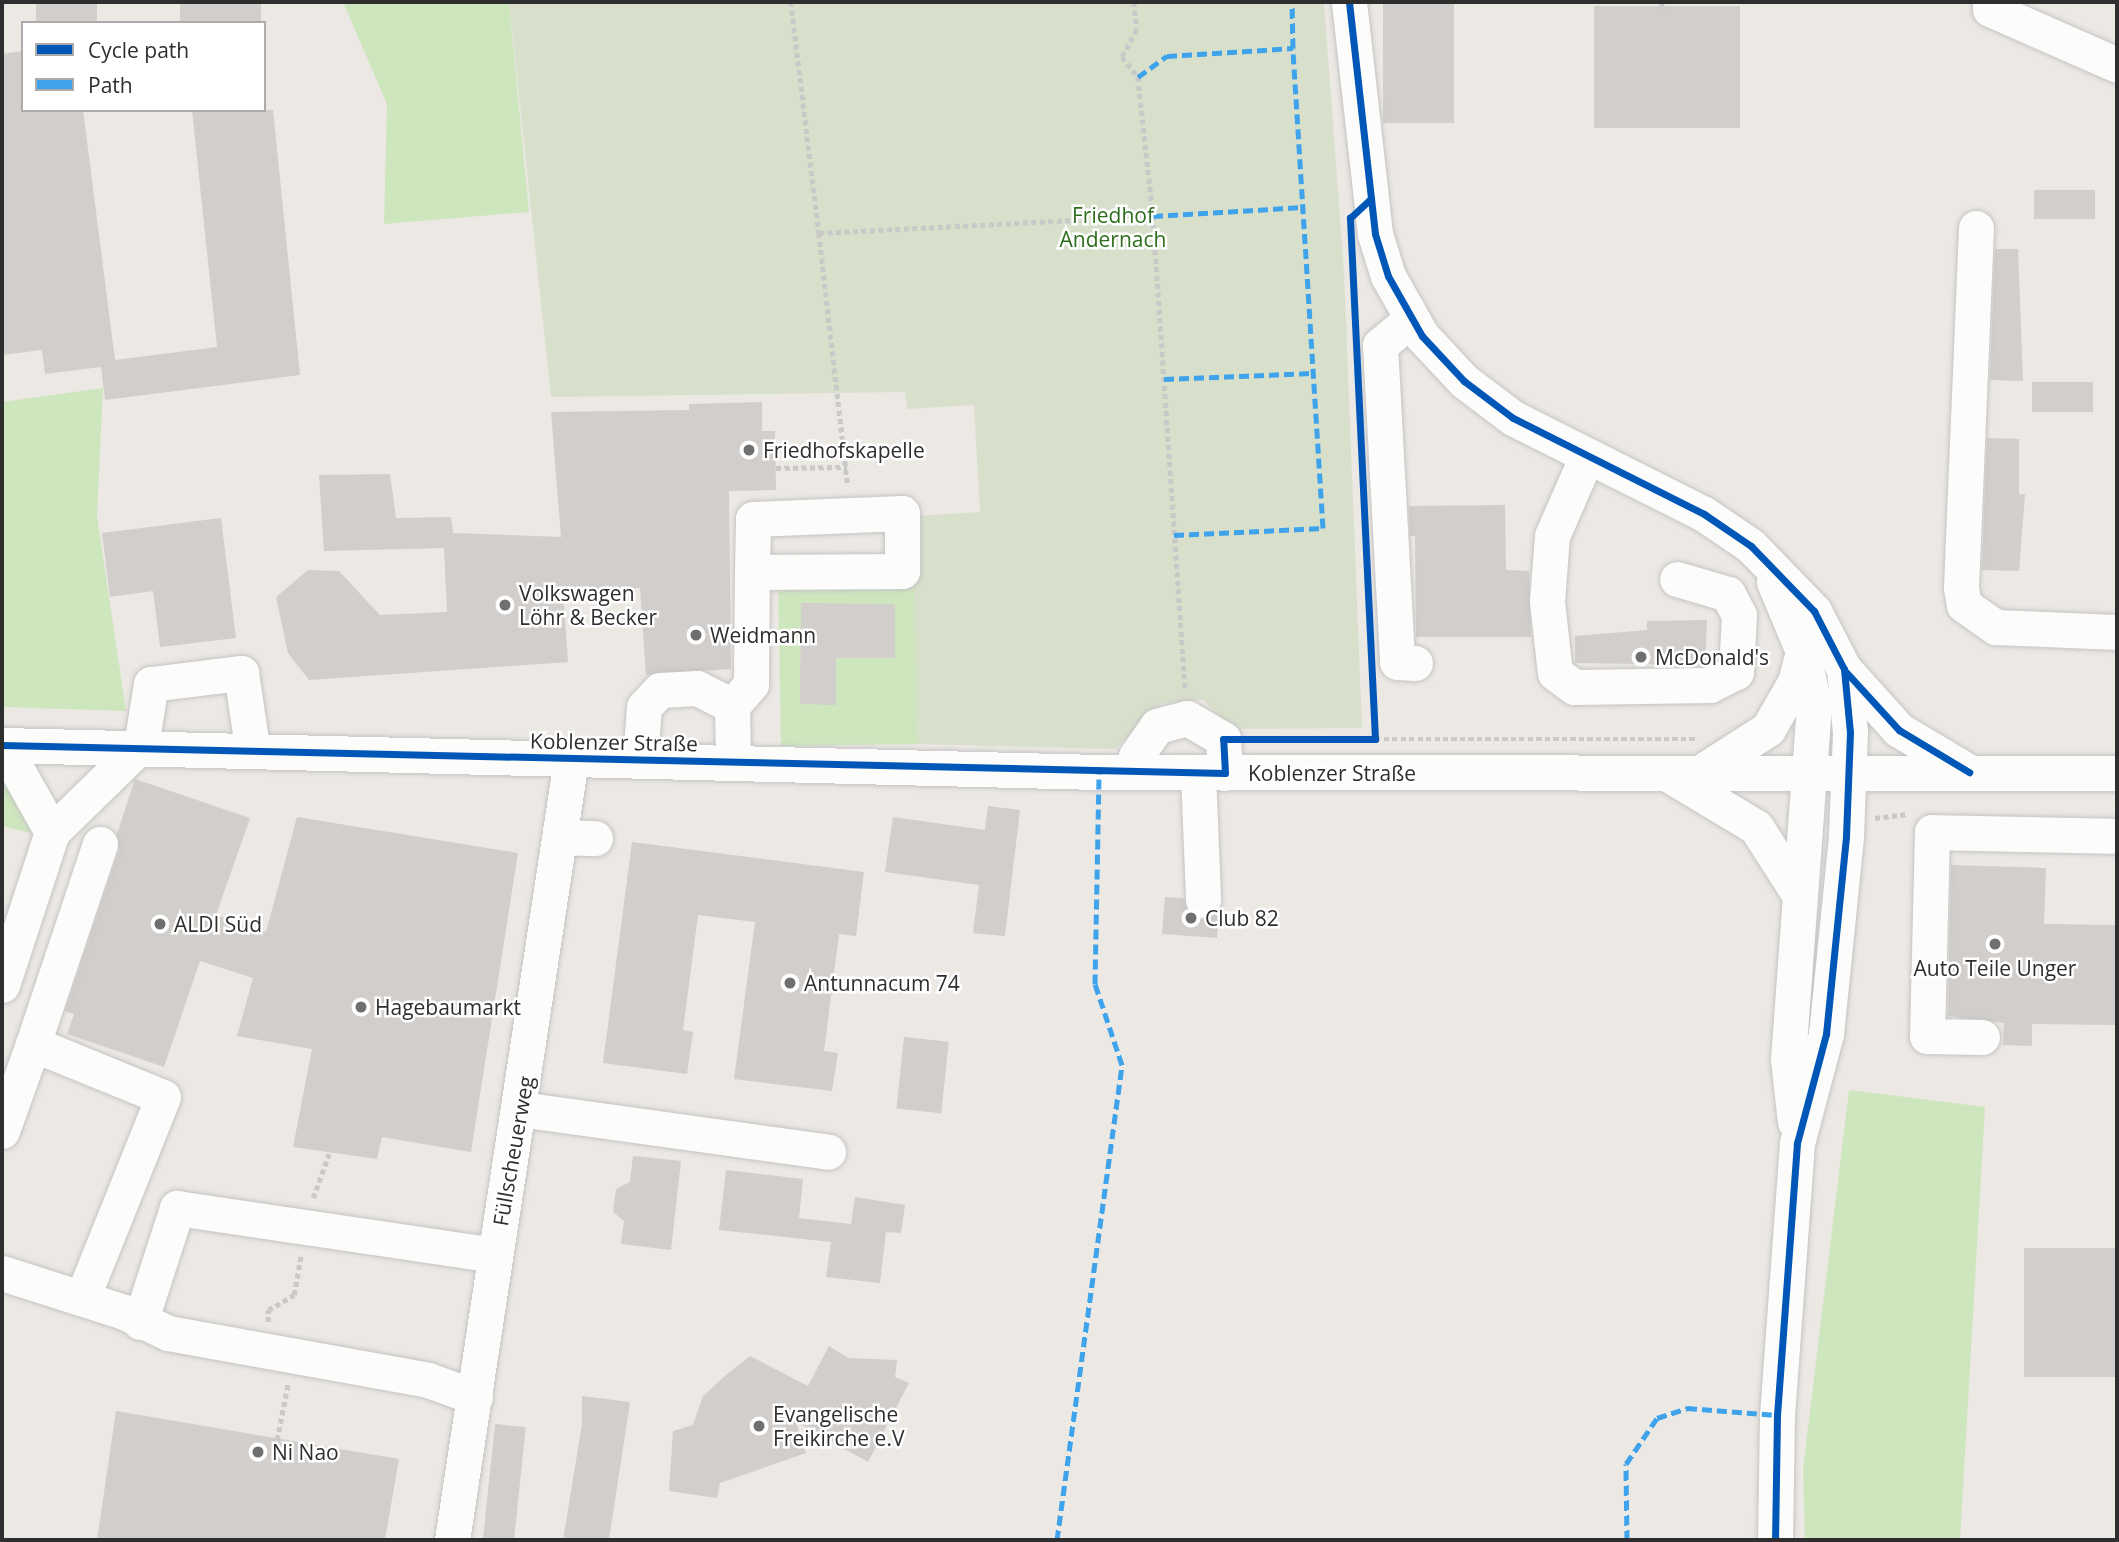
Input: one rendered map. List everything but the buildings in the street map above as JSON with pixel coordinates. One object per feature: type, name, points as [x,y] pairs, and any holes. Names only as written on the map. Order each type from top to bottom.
[{"type":"street","points":[[1349,2],[1369,200],[1381,257],[1410,320],[1437,356],[1486,399],[1586,458],[1704,514],[1760,555],[1814,611],[1844,668],[1899,730],[1969,772]]},
{"type":"street","points":[[1984,4],[2117,65]]},
{"type":"street","points":[[1976,228],[1961,588],[1964,605],[1996,627],[2117,632]]},
{"type":"street","points":[[1410,320],[1380,345],[1397,662],[1415,663]]},
{"type":"street","points":[[1586,458],[1552,536],[1547,601],[1555,673],[1574,687],[1710,685],[1736,672],[1739,615],[1728,594],[1677,579]]},
{"type":"street","points":[[733,762],[732,706],[751,684],[752,572],[753,519],[902,513],[902,571],[752,572]]},
{"type":"street","points":[[1760,555],[1803,653],[1814,705],[1812,772],[1797,891],[1788,1059],[1797,1143],[1777,1415],[1775,1540]]},
{"type":"street","points":[[1699,773],[1768,729],[1795,682],[1803,653]]},
{"type":"street","points":[[1797,1143],[1826,1034],[1849,772],[1844,668]]},
{"type":"street","points":[[2,985],[52,832],[141,745],[151,684],[241,673],[252,747]]},
{"type":"street","points":[[640,761],[644,707],[660,690],[697,688],[732,706]]},
{"type":"street","points":[[1134,772],[1136,756],[1157,726],[1186,718],[1223,739],[1211,773],[1203,900]]},
{"type":"street","points":[[3,745],[52,832]]},
{"type":"street","name":"Koblenzer Straße","points":[[3,745],[252,747],[571,761],[733,762],[1134,772],[2117,773]]},
{"type":"street","name":"Füllscheuerweg","points":[[452,1540],[520,1109],[571,761]]},
{"type":"street","points":[[1665,773],[1718,799],[1756,827],[1797,891]]},
{"type":"street","points":[[1982,1037],[1927,1036],[1932,832],[2117,836]]},
{"type":"street","points":[[561,837],[595,838]]},
{"type":"street","points":[[4,1119],[33,1044],[100,844]]},
{"type":"street","points":[[33,1044],[163,1097],[82,1298]]},
{"type":"street","points":[[520,1109],[828,1152]]},
{"type":"street","points":[[140,1322],[177,1208],[495,1255]]},
{"type":"street","points":[[2,1273],[82,1298],[168,1333],[428,1380],[475,1397]]},
{"type":"path","points":[[791,2],[848,467],[849,515]]},
{"type":"path","points":[[1134,2],[1137,30],[1122,57],[1138,77],[1153,216],[1186,718]]},
{"type":"path","points":[[1662,2],[1662,12]]},
{"type":"path","points":[[819,233],[1153,216]]},
{"type":"path","points":[[776,468],[848,467]]},
{"type":"path","points":[[1375,739],[1710,738]]},
{"type":"path","points":[[277,1440],[293,1354]]},
{"type":"green space","points":[[343,2],[509,2],[529,212],[384,224],[387,104]]},
{"type":"green space","name":"Friedhof Andernach","points":[[509,2],[1324,2],[1344,273],[1362,728],[1232,729],[1203,700],[1161,703],[1115,749],[918,744],[912,516],[980,512],[974,405],[907,409],[905,392],[551,397]]},
{"type":"green space","points":[[103,388],[97,516],[126,711],[2,707],[2,402]]},
{"type":"green space","points":[[915,577],[918,744],[781,746],[778,579]]},
{"type":"green space","points":[[2,783],[8,784],[32,823],[30,833],[2,826]]},
{"type":"green space","points":[[1849,1090],[1985,1107],[1960,1540],[1805,1540],[1803,1469]]},
{"type":"marked path","points":[[1138,77],[1167,56],[1293,48],[1292,2]]},
{"type":"marked path","points":[[1174,535],[1323,528],[1293,48]]},
{"type":"marked path","points":[[1153,216],[1303,207]]},
{"type":"marked path","points":[[1164,379],[1313,373]]},
{"type":"marked path","points":[[1057,1540],[1122,1065],[1095,984],[1099,772]]},
{"type":"marked path","points":[[1627,1540],[1626,1464],[1657,1418],[1687,1408],[1777,1415]]},
{"type":"cycle path","points":[[1349,2],[1375,234],[1388,276],[1422,336],[1464,381],[1513,418],[1704,514],[1751,546],[1814,611],[1844,669],[1850,732],[1846,837],[1826,1034],[1797,1143],[1777,1415],[1775,1540]]},
{"type":"cycle path","points":[[2,745],[1225,773],[1223,739],[1375,739],[1350,218],[1369,200]]},
{"type":"cycle path","points":[[1846,672],[1899,730],[1969,772]]},
{"type":"place","name":"Friedhofskapelle","points":[[749,450]]},
{"type":"place","name":"Volkswagen Löhr & Becker","points":[[505,605]]},
{"type":"place","name":"Weidmann","points":[[696,635]]},
{"type":"place","name":"McDonald's","points":[[1641,657]]},
{"type":"place","name":"Club 82","points":[[1191,918]]},
{"type":"place","name":"ALDI Süd","points":[[160,924]]},
{"type":"place","name":"Auto Teile Unger","points":[[1995,944]]},
{"type":"place","name":"Antunnacum 74","points":[[790,983]]},
{"type":"place","name":"Hagebaumarkt","points":[[361,1007]]},
{"type":"place","name":"Evangelische Freikirche e.V","points":[[759,1426]]},
{"type":"place","name":"Ni Nao","points":[[258,1452]]}]
